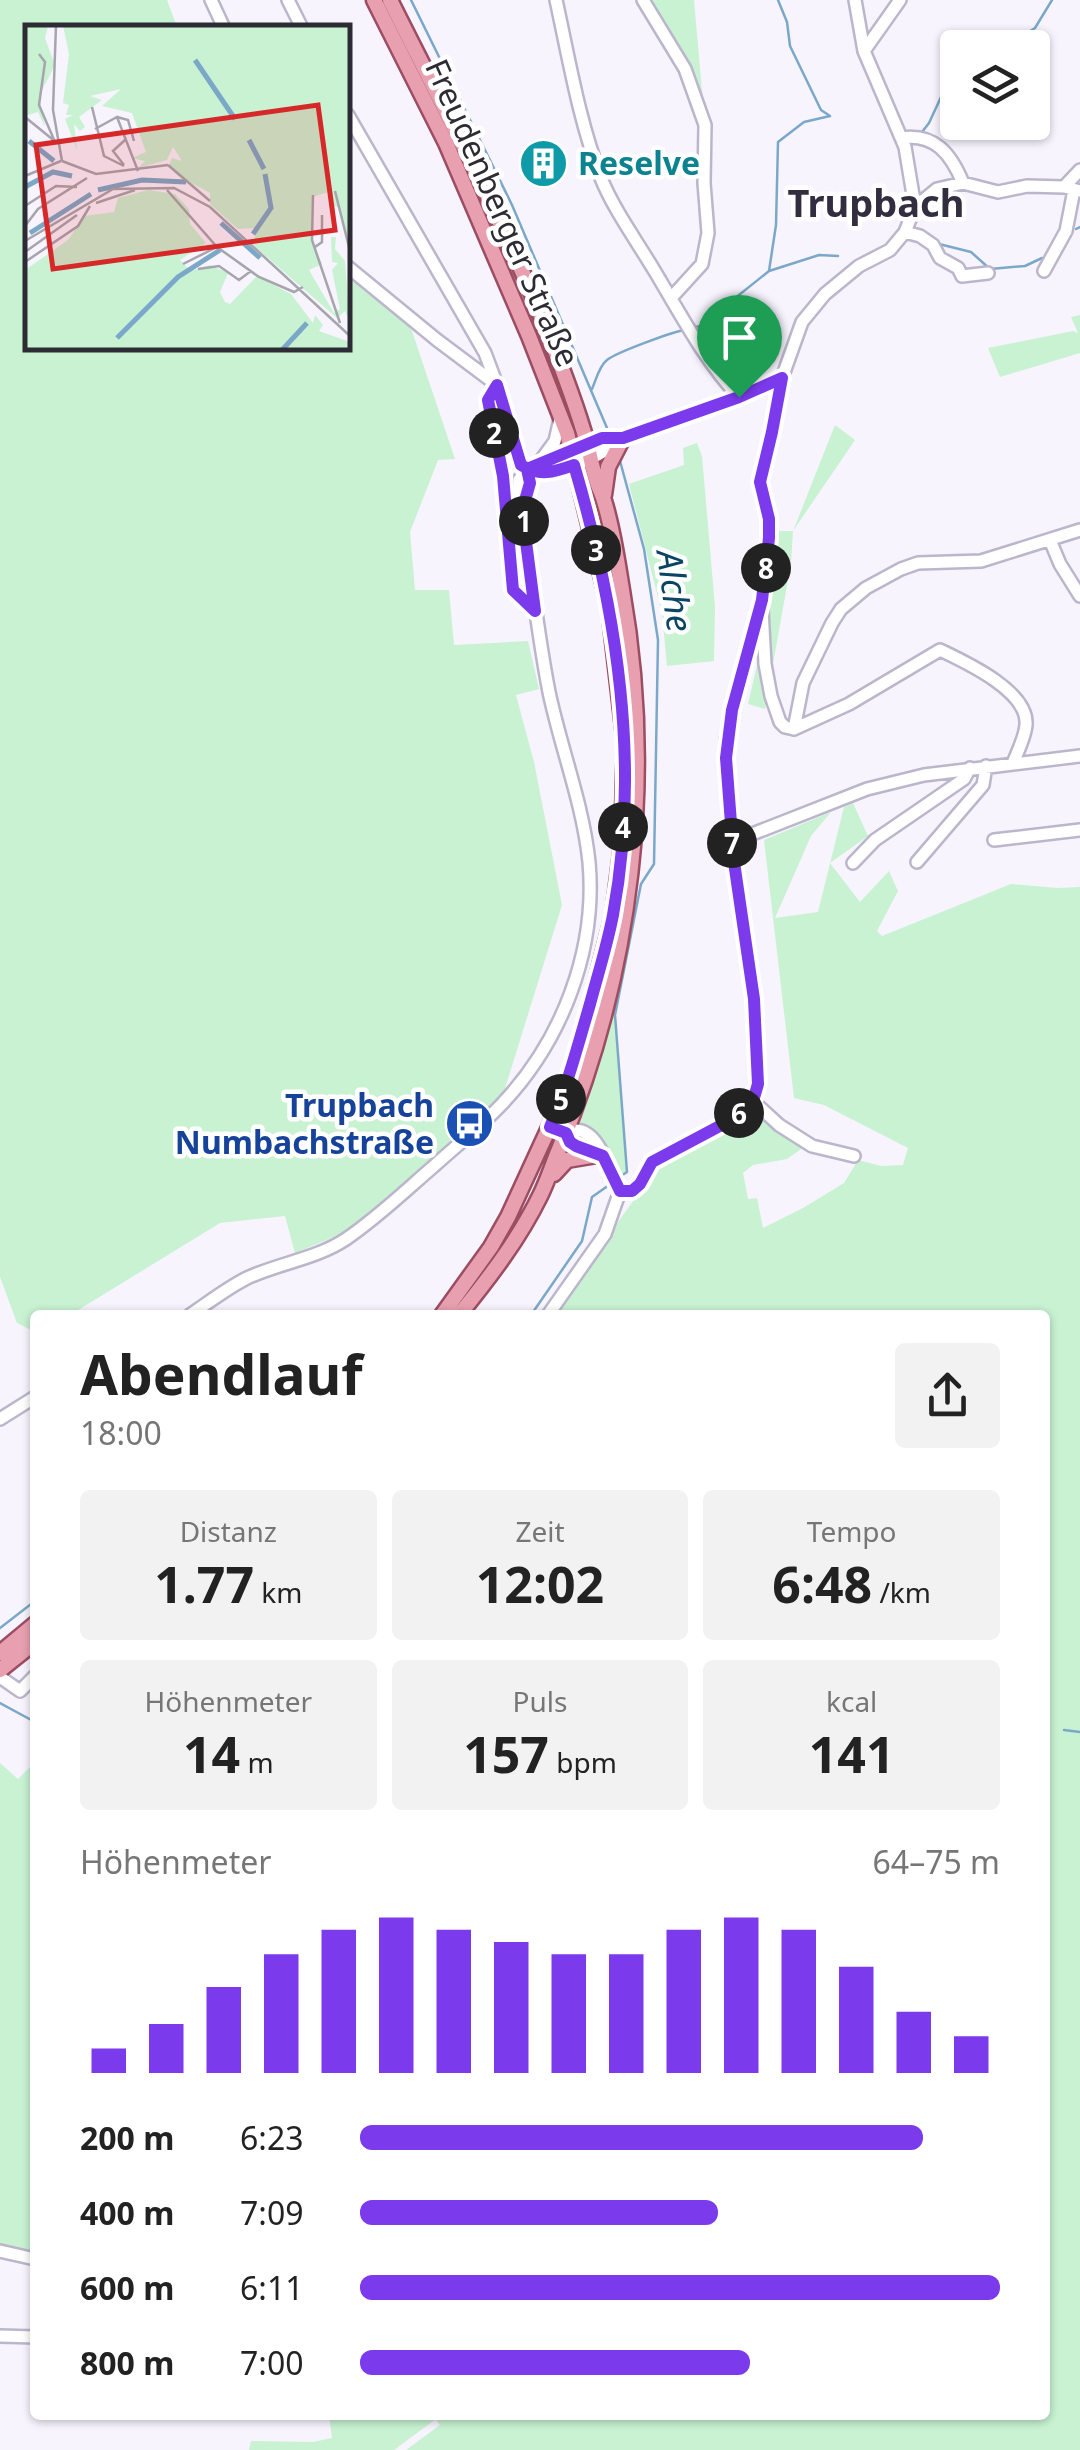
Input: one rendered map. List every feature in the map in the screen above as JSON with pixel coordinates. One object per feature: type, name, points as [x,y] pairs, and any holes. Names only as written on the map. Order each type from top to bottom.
[{"type":"main road","name":"Freudenberger Straße","points":[[374,0],[446,143],[560,418],[609,607],[625,745],[618,883],[602,961],[574,1058],[550,1127],[508,1217],[491,1248],[446,1310]]},
{"type":"main road","name":"Freudenberger Straße","points":[[390,0],[527,284],[589,450],[617,559],[630,640],[636,726],[636,813],[629,884],[616,963],[590,1064],[540,1196],[516,1238],[464,1310]]},
{"type":"main road","points":[[604,501],[608,448],[623,438]]},
{"type":"main road","points":[[540,1196],[567,1160],[600,1156]]},
{"type":"main road","points":[[0,1652],[30,1628]]},
{"type":"main road","points":[[0,1673],[30,1646]]},
{"type":"street","points":[[211,0],[223,25]]},
{"type":"street","points":[[288,0],[300,25]]},
{"type":"street","points":[[556,0],[584,126],[602,180],[685,322],[722,379],[739,397]]},
{"type":"street","points":[[643,0],[685,69],[705,124],[708,233],[702,264],[671,298]]},
{"type":"street","points":[[855,0],[864,51],[906,146],[915,207]]},
{"type":"street","points":[[864,51],[900,0]]},
{"type":"street","points":[[350,118],[485,354],[521,465],[532,466],[543,474],[589,450],[608,448]]},
{"type":"street","points":[[901,138],[916,136],[938,146],[948,154],[963,183]]},
{"type":"street","points":[[1044,272],[1066,230],[1079,172]]},
{"type":"street","points":[[620,1191],[632,1191],[640,1184],[652,1162],[731,1120],[753,1101],[759,1075],[732,842],[726,740],[762,600],[769,519],[760,482],[782,378],[802,322],[825,294],[859,266],[890,250],[904,232],[915,207],[937,189],[963,183],[998,192],[1027,186],[1073,189]]},
{"type":"street","points":[[904,232],[933,245],[940,258],[958,268],[962,276],[988,272]]},
{"type":"street","points":[[350,269],[497,385]]},
{"type":"street","points":[[623,438],[782,378]]},
{"type":"street","points":[[497,385],[488,400],[503,476],[513,590],[535,611]]},
{"type":"street","points":[[198,1310],[247,1278],[344,1240],[385,1209],[503,1104],[534,1065],[571,992],[584,946],[589,864],[583,822],[549,692],[519,480],[555,441],[560,418]]},
{"type":"street","points":[[794,729],[808,670],[836,616],[852,599],[918,563],[981,560],[1080,530]]},
{"type":"street","points":[[1050,540],[1080,596]]},
{"type":"street","points":[[762,600],[765,664],[785,728],[794,729],[850,704],[940,650],[990,678],[1022,706],[1026,725],[1014,763]]},
{"type":"street","points":[[732,842],[866,789],[924,775],[1080,756]]},
{"type":"street","points":[[917,862],[983,785],[986,766]]},
{"type":"street","points":[[852,863],[875,840],[964,779],[970,768]]},
{"type":"street","points":[[994,840],[1080,830]]},
{"type":"street","points":[[753,1101],[778,1125],[812,1146],[854,1156]]},
{"type":"street","points":[[550,1127],[600,1156],[620,1191],[606,1234],[552,1310]]},
{"type":"street","points":[[0,1419],[30,1400]]},
{"type":"street","points":[[0,1673],[20,1691],[30,1681]]},
{"type":"street","points":[[0,2252],[30,2258]]},
{"type":"street","points":[[0,2336],[30,2338]]},
{"type":"green space","points":[[0,0],[167,0],[176,25],[25,25],[25,350],[350,350],[350,278],[377,300],[392,302],[412,331],[455,459],[438,460],[410,532],[415,590],[449,590],[454,645],[528,641],[539,689],[516,695],[534,762],[562,905],[493,1127],[353,1229],[295,1253],[285,1216],[220,1223],[78,1310],[30,1310],[30,1330],[17,1323],[0,1277]]},
{"type":"green space","points":[[643,0],[694,0],[705,124],[685,69]]},
{"type":"green space","points":[[1080,315],[1080,353],[1000,377],[988,348],[1078,333],[1071,317]]},
{"type":"green space","points":[[835,425],[855,440],[793,531]]},
{"type":"green space","points":[[697,443],[702,456],[715,607],[714,661],[667,666],[662,613],[629,484],[684,465],[683,448]]},
{"type":"green space","points":[[772,531],[793,531],[765,709],[748,704],[770,609]]},
{"type":"green space","points":[[853,803],[868,836],[830,863],[844,807]]},
{"type":"green space","points":[[831,812],[811,836],[775,918],[818,912],[830,863],[860,902],[889,871],[898,891],[877,931],[882,936],[1011,884],[1080,887],[1080,2450],[406,2450],[440,2425],[437,2420],[1050,2420],[1050,1310],[554,1310],[658,1167],[732,1129],[753,1109],[804,1147],[787,1159],[753,1165],[743,1173],[748,1199],[757,1198],[763,1228],[844,1183],[858,1160],[881,1166],[903,1165],[908,1148],[824,1105],[794,1098],[764,840]]},
{"type":"green space","points":[[641,884],[615,1015],[627,1172],[614,1182],[601,1148],[575,1130],[575,1109]]},
{"type":"green space","points":[[0,1763],[18,1779],[30,1767],[30,2252],[0,2247]]},
{"type":"green space","points":[[330,2420],[435,2420],[394,2450],[249,2450],[251,2441],[313,2442],[332,2438]]},
{"type":"waterway","name":"Alche","points":[[411,0],[512,205],[610,435]]},
{"type":"waterway","points":[[769,271],[776,225],[778,142],[804,122],[830,116],[821,110],[790,46],[787,22],[778,0]]},
{"type":"waterway","points":[[1032,30],[1052,0]]},
{"type":"waterway","points":[[922,132],[940,99]]},
{"type":"waterway","name":"Trupbach","points":[[1076,229],[1080,227]]},
{"type":"waterway","name":"Trupbach","points":[[939,244],[971,252],[990,269],[1025,266],[1042,258]]},
{"type":"waterway","name":"Trupbach","points":[[692,328],[700,326],[769,271],[819,255],[838,256]]},
{"type":"waterway","name":"Trupbach","points":[[592,389],[607,360],[684,330]]},
{"type":"waterway","name":"Alche","points":[[618,1178],[627,1172],[615,1015],[641,884],[654,864],[658,640],[644,549],[620,461]]},
{"type":"waterway","name":"Alche","points":[[534,1310],[582,1241],[592,1197],[612,1183]]},
{"type":"waterway","name":"Alche","points":[[0,1628],[30,1605]]},
{"type":"waterway","points":[[0,1703],[30,1719]]},
{"type":"waterway","points":[[1064,1730],[1080,1732]]},
{"type":"place","name":"Reselve","points":[[543,164]]},
{"type":"place","name":"Trupbach Numbachstraße","points":[[469,1124]]},
{"type":"district","name":"Trupbach","points":[[876,204]]},
{"type":"route","points":[[739,397],[623,438],[587,443],[527,469],[530,483],[522,511],[535,611],[513,590],[503,476],[488,400],[497,385],[521,465],[527,469],[534,472],[543,474],[574,465],[609,607],[625,745],[618,883],[602,961],[550,1127],[566,1133],[576,1146],[603,1156],[614,1182],[620,1191],[626,1192],[640,1184],[652,1162],[731,1120],[753,1101],[758,1084],[754,999],[734,862],[726,740],[762,600],[769,519],[760,482],[782,378],[739,397]]}]
